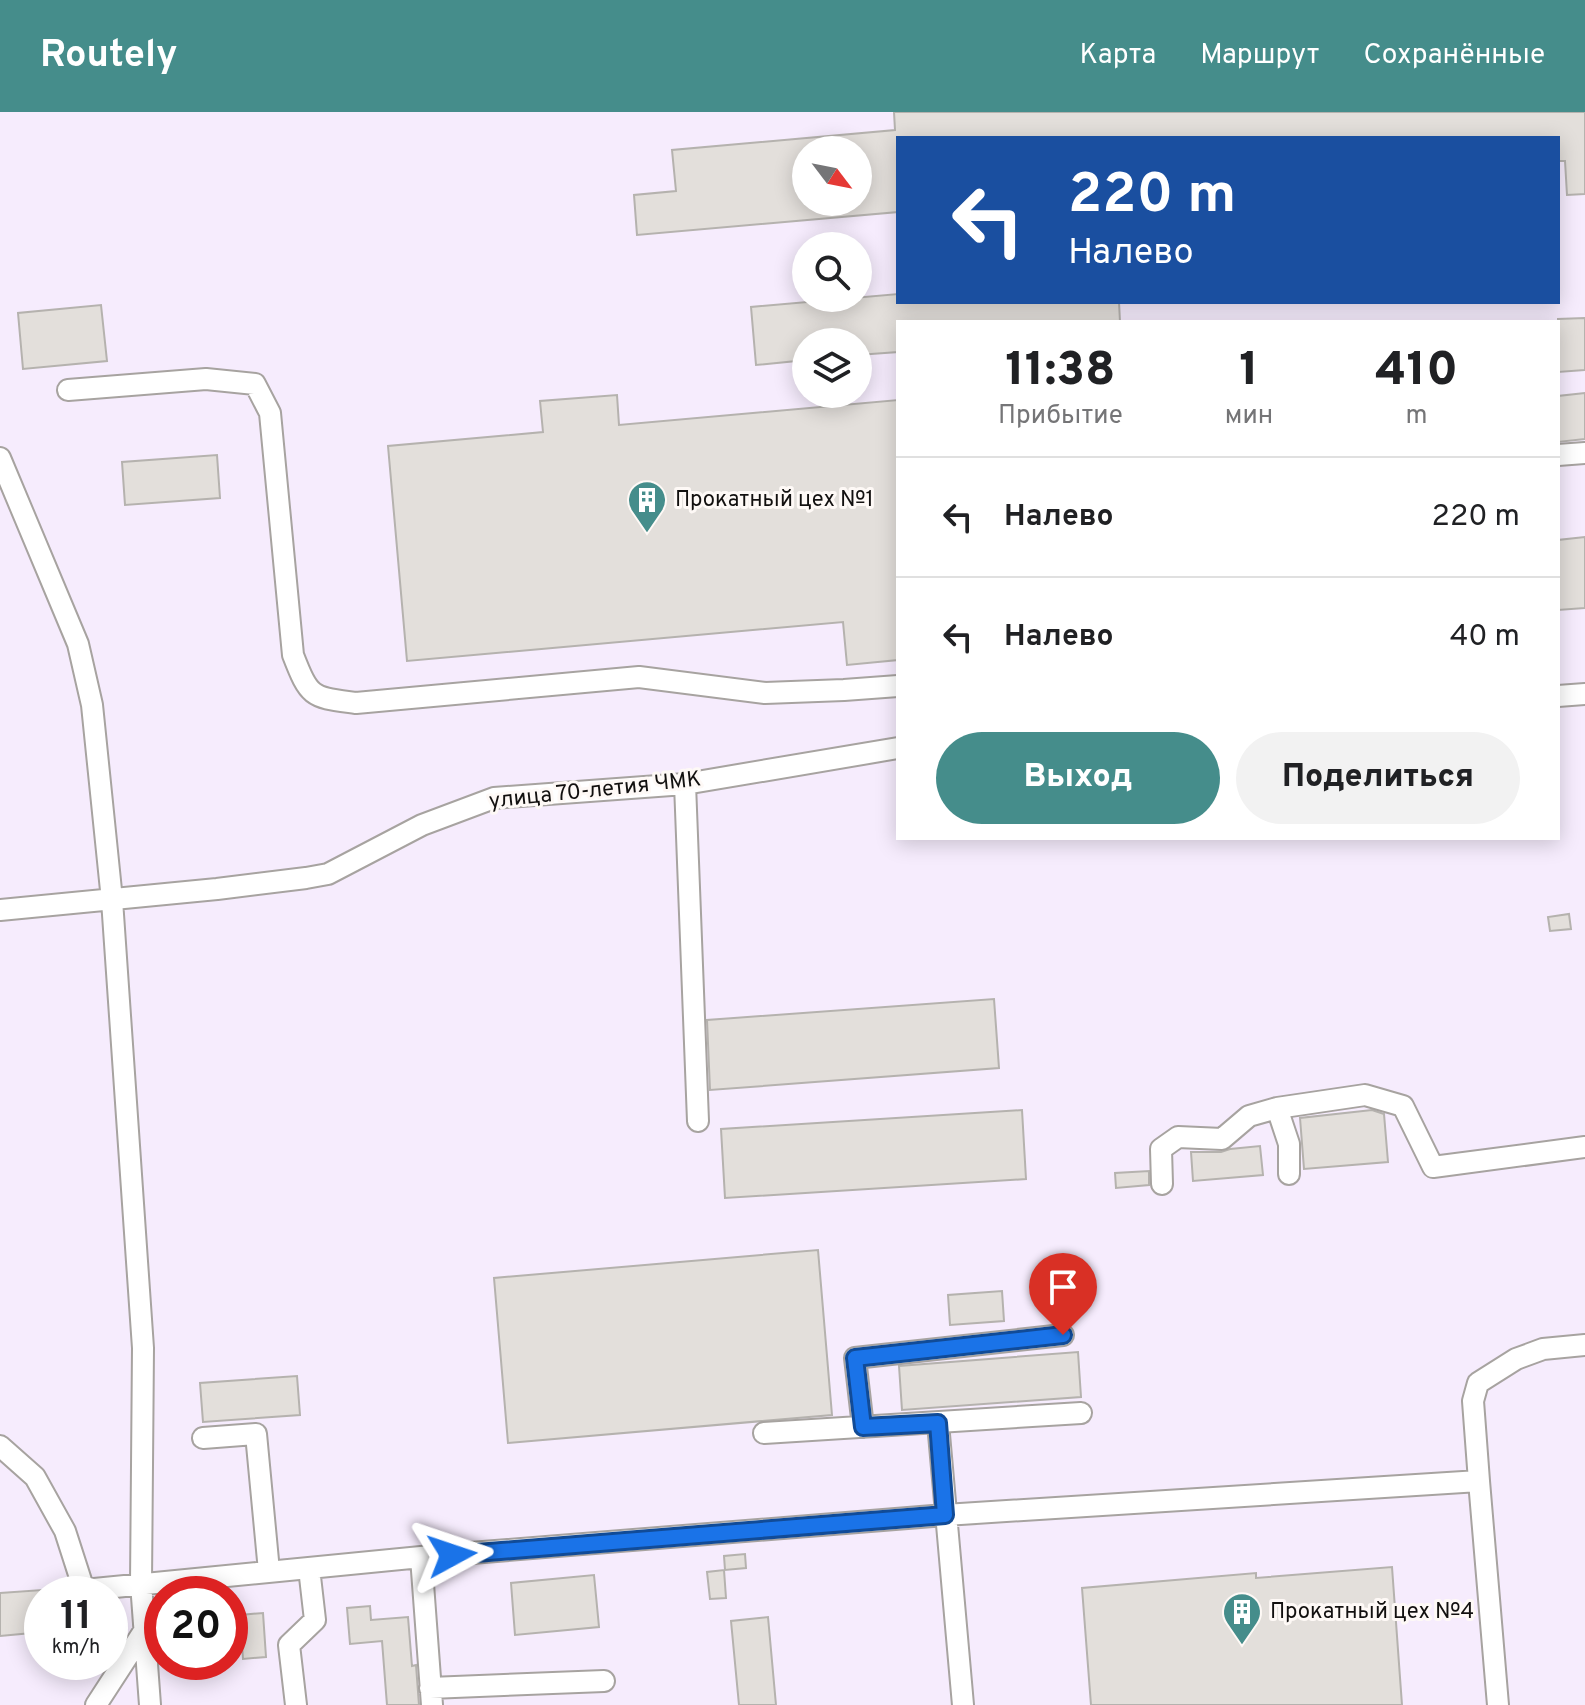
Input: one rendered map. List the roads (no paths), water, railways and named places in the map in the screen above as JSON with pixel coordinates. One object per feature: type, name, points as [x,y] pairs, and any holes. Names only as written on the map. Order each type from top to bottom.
[{"type":"street","points":[[68,390],[206,379],[255,384],[270,413],[293,655],[312,693],[322,698],[356,703],[639,677],[765,693],[896,686]]},
{"type":"street","points":[[1560,455],[1585,453]]},
{"type":"street","points":[[0,458],[78,644],[92,705],[112,900],[143,1348],[141,1583],[144,1631],[96,1705]]},
{"type":"street","points":[[1560,696],[1585,694]]},
{"type":"street","name":"улица 70-летия ЧМК","points":[[0,910],[306,878],[328,874],[422,825],[494,798],[685,784],[896,748]]},
{"type":"street","points":[[685,784],[698,1121]]},
{"type":"street","points":[[1162,1184],[1161,1149],[1178,1137],[1222,1139],[1249,1116],[1277,1108],[1365,1095],[1403,1106],[1433,1167],[1585,1147]]},
{"type":"street","points":[[1277,1108],[1289,1144],[1289,1174]]},
{"type":"street","points":[[863,1427],[855,1358],[1063,1335]]},
{"type":"street","points":[[1498,1705],[1473,1401],[1478,1383],[1516,1359],[1543,1349],[1585,1345]]},
{"type":"street","points":[[764,1433],[1081,1413]]},
{"type":"street","points":[[938,1423],[963,1705]]},
{"type":"street","points":[[203,1438],[256,1434],[269,1571]]},
{"type":"street","points":[[0,1446],[35,1477],[65,1531],[84,1590],[421,1557],[945,1515],[1479,1481]]},
{"type":"street","points":[[421,1557],[431,1697],[604,1681]]},
{"type":"street","points":[[296,1705],[289,1645],[315,1620],[309,1568]]},
{"type":"street","points":[[148,1680],[150,1705]]},
{"type":"place","name":"Прокатный цех №1","points":[[647,534]]},
{"type":"place","name":"Прокатный цех №4","points":[[1242,1646]]}]
